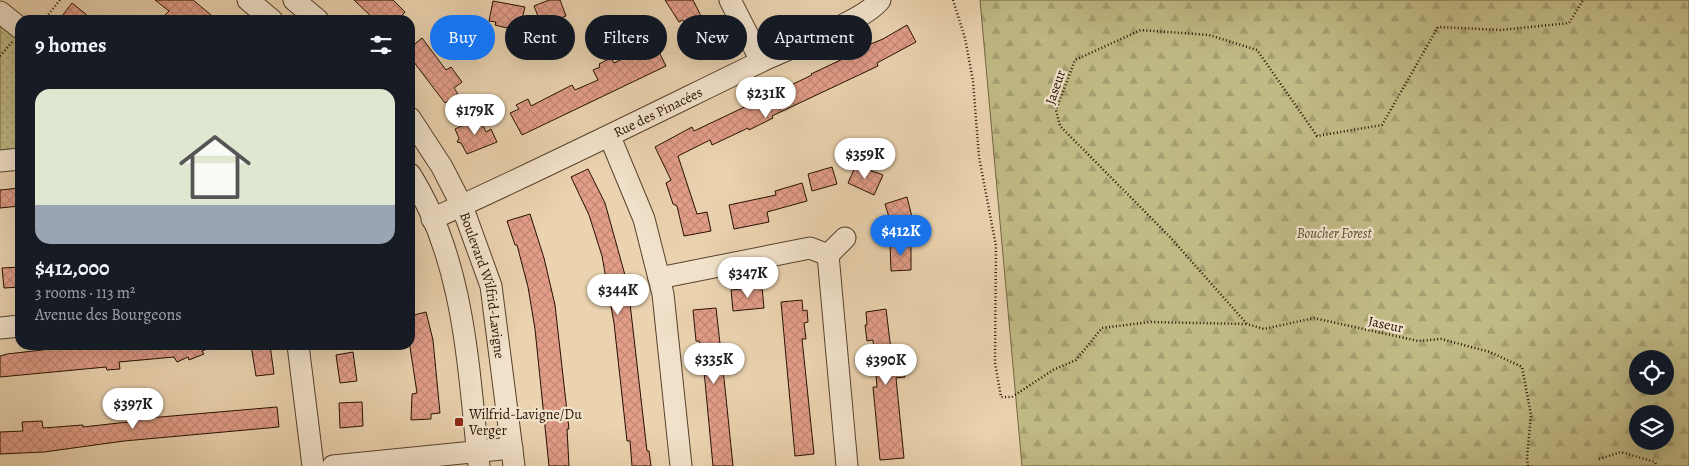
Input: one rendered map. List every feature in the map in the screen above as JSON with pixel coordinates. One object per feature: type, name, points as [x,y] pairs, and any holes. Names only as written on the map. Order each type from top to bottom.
[{"type":"street","points":[[248,0],[266,15]]},
{"type":"street","points":[[294,0],[312,15]]},
{"type":"street","points":[[730,0],[761,61]]},
{"type":"street","name":"Rue des Pinacées","points":[[432,220],[610,137],[761,61],[862,15],[880,0]]},
{"type":"street","points":[[0,12],[15,24]]},
{"type":"street","name":"Boulevard Wilfrid-Lavigne","points":[[415,126],[442,167],[462,206],[491,286],[513,457]]},
{"type":"street","points":[[610,137],[644,219],[659,278],[666,322],[680,466]]},
{"type":"street","points":[[0,161],[15,160]]},
{"type":"street","name":"Boulevard Wilfrid-Lavigne","points":[[415,184],[432,220],[458,298],[467,344],[478,459]]},
{"type":"street","points":[[828,255],[845,238]]},
{"type":"street","points":[[659,278],[810,248],[828,255]]},
{"type":"street","points":[[828,255],[848,466]]},
{"type":"street","points":[[0,328],[15,326]]},
{"type":"street","points":[[299,350],[313,466]]},
{"type":"street","points":[[333,466],[513,457]]},
{"type":"path","points":[[48,15],[60,0]]},
{"type":"path","points":[[953,0],[965,38],[973,81],[979,157],[996,246],[995,363],[1001,397],[1012,397],[1052,370],[1076,360],[1102,328],[1150,322],[1247,324]]},
{"type":"path","name":"Jaseur","points":[[1528,466],[1526,457],[1531,415],[1522,367],[1490,352],[1441,338],[1418,341],[1314,318],[1264,329],[1247,324],[1170,237],[1060,126],[1056,110],[1075,60],[1141,30],[1209,35],[1257,50],[1316,136],[1382,125],[1438,27],[1502,30],[1569,23],[1583,0]]},
{"type":"path","points":[[1599,458],[1622,452],[1655,462],[1657,466]]},
{"type":"green space","name":"Boucher Forest","points":[[980,0],[1689,0],[1689,466],[1022,466]]},
{"type":"green space","points":[[0,12],[15,24],[15,160],[0,161]]},
{"type":"building","points":[[155,0],[193,0],[211,15],[165,15],[169,11]]},
{"type":"building","points":[[354,0],[393,0],[405,12],[402,15],[370,15]]},
{"type":"building","points":[[549,0],[560,0],[566,15],[538,15],[534,6]]},
{"type":"building","points":[[665,0],[693,0],[700,15],[677,15],[677,19]]},
{"type":"building","points":[[493,1],[525,7],[523,15],[505,15],[505,28],[495,25],[495,15],[490,15]]},
{"type":"building","points":[[72,3],[87,15],[63,15]]},
{"type":"building","points":[[907,25],[916,42],[877,63],[878,66],[772,116],[773,118],[749,130],[748,128],[712,145],[710,140],[678,156],[697,214],[707,212],[711,231],[684,236],[677,206],[673,204],[666,183],[671,180],[655,147],[692,127],[694,131],[841,60],[872,60],[872,43]]},
{"type":"building","points":[[422,38],[430,49],[430,60],[438,60],[446,70],[451,67],[462,82],[454,88],[458,94],[445,103],[415,64],[415,44]]},
{"type":"building","points":[[607,60],[612,60],[614,63],[620,60],[663,60],[666,66],[522,135],[510,113],[519,109],[516,105],[528,99],[531,106],[572,85],[575,90],[598,80],[593,70],[600,67],[599,64]]},
{"type":"building","points":[[479,118],[486,132],[491,129],[497,142],[467,154],[461,143],[457,142],[459,138],[455,129]]},
{"type":"building","points":[[856,165],[883,175],[874,195],[848,183]]},
{"type":"building","points":[[832,167],[837,184],[812,191],[808,174]]},
{"type":"building","points":[[588,169],[605,203],[628,286],[647,451],[649,451],[651,466],[632,466],[630,441],[627,441],[614,323],[602,256],[589,215],[571,177]]},
{"type":"building","points":[[802,183],[807,201],[767,212],[769,222],[734,229],[729,205],[776,195],[775,191]]},
{"type":"building","points":[[15,188],[15,206],[0,208],[0,190]]},
{"type":"building","points":[[907,197],[913,221],[892,227],[885,204]]},
{"type":"building","points":[[530,214],[544,258],[555,305],[569,429],[567,429],[569,466],[549,466],[535,329],[528,287],[517,245],[515,245],[507,221]]},
{"type":"building","points":[[890,244],[911,244],[911,270],[891,271]]},
{"type":"building","points":[[15,267],[15,287],[4,288],[2,268]]},
{"type":"building","points":[[762,287],[764,308],[733,311],[731,290]]},
{"type":"building","points":[[802,300],[803,311],[807,310],[808,322],[804,323],[806,339],[802,339],[814,454],[795,456],[781,302]]},
{"type":"building","points":[[716,308],[733,466],[713,466],[702,350],[699,341],[696,341],[693,310]]},
{"type":"building","points":[[886,309],[891,350],[902,349],[905,377],[896,378],[904,458],[880,460],[873,387],[877,387],[873,340],[867,341],[865,325],[867,325],[866,312]]},
{"type":"building","points":[[426,312],[433,340],[440,413],[431,414],[431,419],[411,420],[412,394],[417,393],[410,350],[415,350],[415,315]]},
{"type":"building","points":[[42,350],[204,350],[202,351],[204,354],[189,360],[188,357],[177,362],[174,357],[119,362],[120,369],[107,370],[106,367],[0,377],[0,356]]},
{"type":"building","points":[[252,350],[271,350],[274,374],[256,376]]},
{"type":"building","points":[[353,352],[357,381],[340,383],[336,355]]},
{"type":"building","points":[[362,402],[363,426],[340,428],[339,403]]},
{"type":"building","points":[[277,407],[279,427],[124,441],[44,452],[0,454],[0,432],[23,431],[22,422],[42,421],[43,428],[83,425],[83,427],[137,421],[137,419]]},
{"type":"place","name":"Wilfrid-Lavigne/Du Verger","points":[[459,422]]}]
